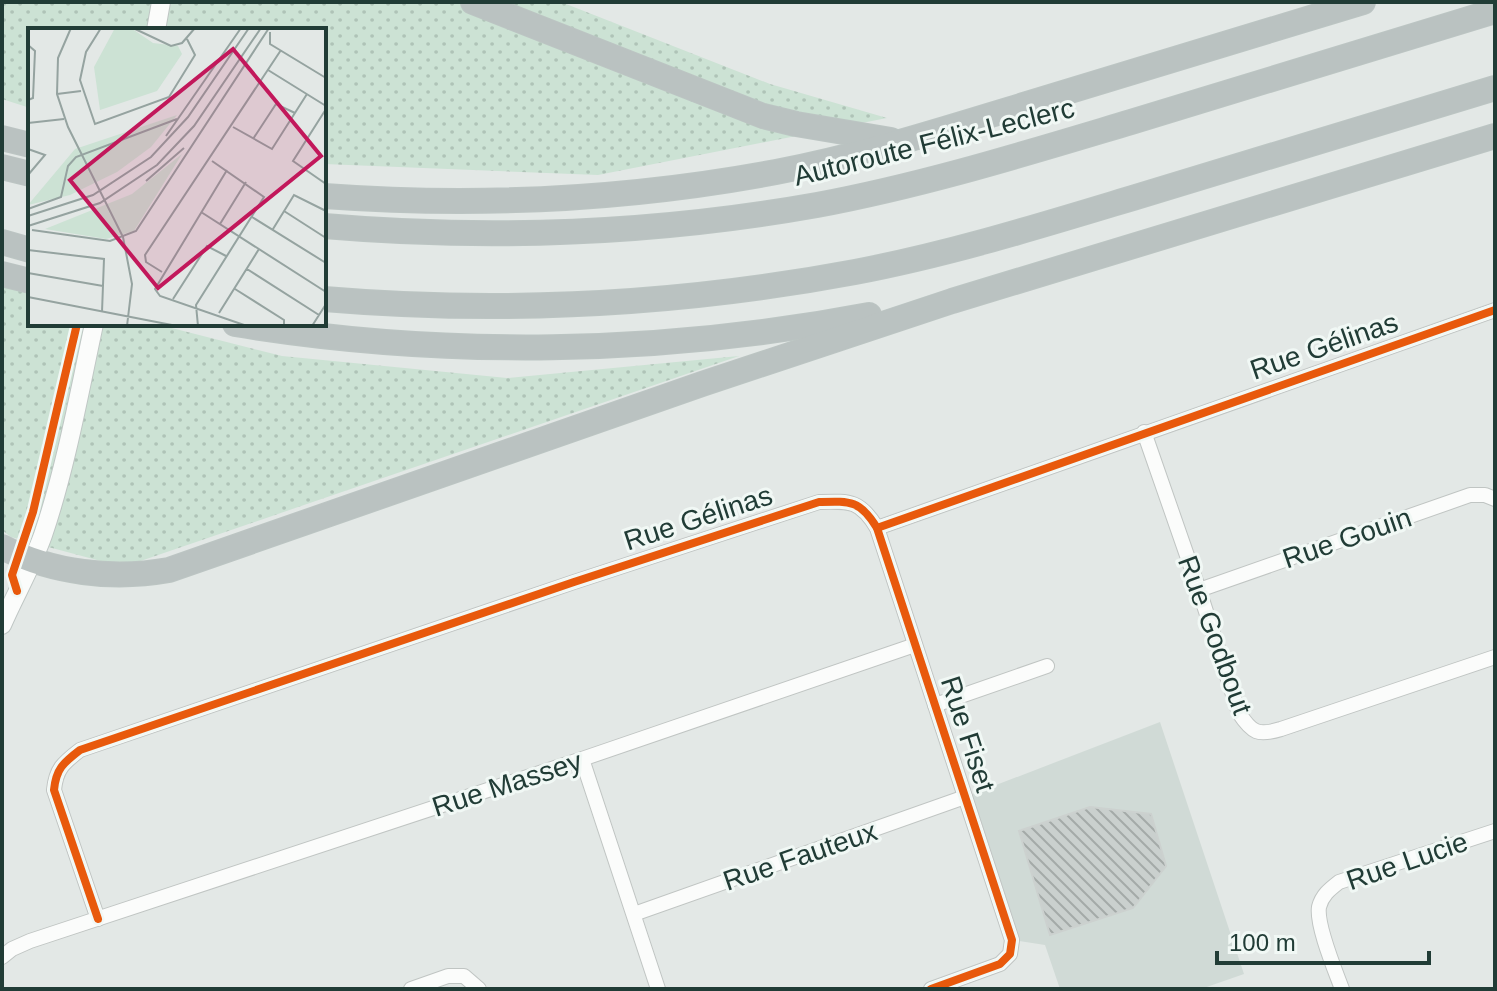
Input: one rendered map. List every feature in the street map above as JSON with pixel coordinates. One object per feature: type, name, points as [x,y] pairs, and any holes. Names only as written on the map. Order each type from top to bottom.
[{"type":"highway","points":[[473,2],[763,116],[901,142]]},
{"type":"highway","points":[[326,196],[479,201],[621,194],[778,171],[901,142],[1363,2]]},
{"type":"highway","name":"Autoroute Félix-Leclerc","points":[[326,226],[450,233],[553,233],[702,222],[818,205],[1010,158],[1495,11]]},
{"type":"highway","points":[[326,299],[472,307],[549,307],[705,295],[818,278],[931,255],[1007,235],[1495,88]]},
{"type":"highway","points":[[2,547],[33,561],[60,568],[119,574],[146,574],[185,565],[952,301],[1495,136]]},
{"type":"highway","points":[[2,138],[28,144]]},
{"type":"highway","points":[[2,167],[28,174]]},
{"type":"highway","points":[[2,242],[28,249]]},
{"type":"highway","points":[[2,274],[28,280]]},
{"type":"highway","points":[[248,326],[409,344],[584,347],[664,343],[762,332],[952,301]]},
{"type":"street","points":[[156,28],[161,2]]},
{"type":"street","name":"Rue Gélinas","points":[[98,919],[54,790],[55,776],[67,760],[80,750],[819,502],[845,501],[866,511],[877,528],[1495,310]]},
{"type":"street","points":[[2,625],[44,531],[93,329]]},
{"type":"street","name":"Rue Godbout","points":[[1144,432],[1239,713],[1249,728],[1268,733],[1495,657]]},
{"type":"street","name":"Rue Gouin","points":[[1199,590],[1470,495],[1495,499]]},
{"type":"street","name":"Rue Fiset","points":[[877,528],[1012,940],[1010,954],[1000,964],[931,989]]},
{"type":"street","name":"Rue Massey","points":[[2,957],[30,941],[582,759],[915,645]]},
{"type":"street","points":[[935,705],[1047,666]]},
{"type":"street","points":[[582,759],[658,989]]},
{"type":"street","name":"Rue Fauteux","points":[[634,914],[965,797]]},
{"type":"street","name":"Rue Lucie","points":[[1342,989],[1319,920],[1319,906],[1326,893],[1339,882],[1495,831]]},
{"type":"street","points":[[411,989],[448,976],[464,976],[479,989]]},
{"type":"shaded area","points":[[1160,722],[1244,974],[1201,989],[1060,989],[1045,945],[1012,940],[965,797]]},
{"type":"green space","points":[[2,2],[561,2],[770,84],[887,118],[598,175],[326,164],[326,28],[28,28],[28,107],[2,99]]},
{"type":"green space","points":[[2,285],[28,292],[28,326],[164,326],[282,356],[507,378],[739,356],[123,567],[11,537],[2,530]]},
{"type":"building","points":[[1090,807],[1151,814],[1166,866],[1133,908],[1050,935],[1019,831]]},
{"type":"cycle path","points":[[877,528],[1495,310]]},
{"type":"cycle path","points":[[17,591],[12,575],[33,512],[77,326]]},
{"type":"cycle path","points":[[98,919],[54,790],[61,767],[80,750],[574,582],[819,502],[839,502],[859,507],[877,528],[1012,940],[1010,954],[1000,964],[931,989]]}]
